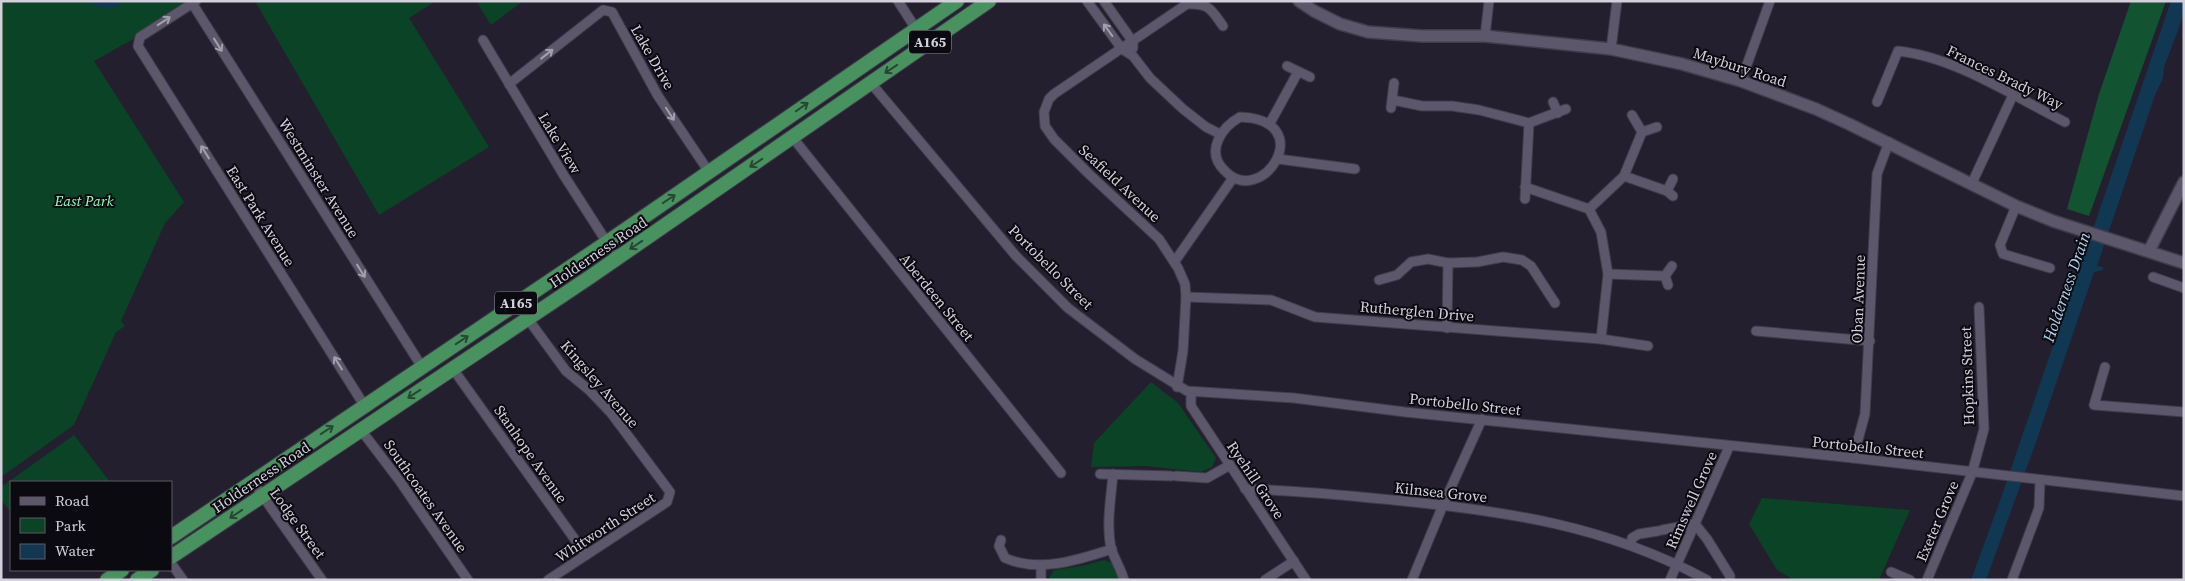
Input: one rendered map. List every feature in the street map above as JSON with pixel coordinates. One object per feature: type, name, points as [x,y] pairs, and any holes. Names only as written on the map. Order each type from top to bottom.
[{"type":"highway","name":"Holderness Road","points":[[172,535],[606,243],[957,1]]},
{"type":"highway","name":"Holderness Road","points":[[172,556],[528,319],[793,138],[870,82],[988,1]]},
{"type":"highway","points":[[107,580],[120,571]]},
{"type":"highway","points":[[136,580],[150,571]]},
{"type":"street","points":[[898,1],[916,29]]},
{"type":"street","points":[[1087,1],[1122,49],[1133,56],[1150,78],[1183,109],[1206,127],[1220,134]]},
{"type":"street","points":[[1104,1],[1133,42],[1133,56]]},
{"type":"street","name":"Maybury Road","points":[[1299,1],[1314,12],[1340,24],[1368,32],[1422,36],[1485,36],[1611,49],[1682,64],[1741,81],[1816,109],[1889,142],[2016,206],[2184,263]]},
{"type":"street","points":[[1485,36],[1489,1]]},
{"type":"street","points":[[1611,49],[1618,1]]},
{"type":"street","points":[[1741,81],[1770,1]]},
{"type":"street","name":"East Park Avenue","points":[[194,2],[140,37],[138,46],[364,405]]},
{"type":"street","name":"Westminster Avenue","points":[[194,2],[422,367]]},
{"type":"street","name":"Seafield Avenue","points":[[1177,387],[1183,351],[1186,297],[1185,284],[1175,261],[1160,239],[1088,174],[1054,139],[1045,126],[1044,112],[1049,99],[1187,4],[1199,4],[1210,8],[1218,14],[1223,26]]},
{"type":"street","name":"Lake Drive","points":[[509,84],[603,10],[612,12],[658,96],[709,172]]},
{"type":"street","name":"Lake View","points":[[483,40],[563,174],[617,258]]},
{"type":"street","name":"Frances Brady Way","points":[[1877,102],[1898,51],[1919,53],[1956,65],[2065,122]]},
{"type":"street","points":[[1287,66],[1310,77]]},
{"type":"street","points":[[1270,123],[1298,72]]},
{"type":"street","name":"Portobello Street","points":[[870,82],[1016,256],[1061,302],[1135,359],[1177,387],[1191,392],[1294,398],[1729,447],[1853,458],[2040,481],[2184,496]]},
{"type":"street","points":[[1394,83],[1392,104],[1470,108],[1529,123],[1562,111],[1553,102]]},
{"type":"street","points":[[1972,183],[2013,96]]},
{"type":"street","points":[[1632,115],[1642,132]]},
{"type":"street","points":[[1240,117],[1256,118],[1270,123],[1278,134],[1280,142],[1278,159],[1269,172],[1257,179],[1243,180],[1233,178],[1222,170],[1218,158],[1216,146],[1220,134],[1228,124],[1240,117]]},
{"type":"street","points":[[1526,199],[1529,123]]},
{"type":"street","points":[[1589,209],[1624,176],[1642,132],[1657,127]]},
{"type":"street","name":"Aberdeen Street","points":[[793,138],[1060,473]]},
{"type":"street","name":"Oban Avenue","points":[[1853,458],[1865,414],[1877,174],[1889,142]]},
{"type":"street","points":[[1278,159],[1355,169]]},
{"type":"street","points":[[1624,176],[1670,193],[1672,179]]},
{"type":"street","points":[[1175,261],[1233,178]]},
{"type":"street","points":[[2149,251],[2184,182]]},
{"type":"street","points":[[1526,187],[1589,209],[1601,232],[1608,274],[1601,339]]},
{"type":"street","points":[[2016,206],[2000,244],[2003,254],[2050,268]]},
{"type":"street","points":[[1379,280],[1397,275],[1411,262],[1428,259],[1448,263],[1477,262],[1503,257],[1522,260],[1531,266],[1555,303]]},
{"type":"street","points":[[1447,328],[1448,263]]},
{"type":"street","points":[[1608,274],[1667,280],[1672,266]]},
{"type":"street","points":[[2153,277],[2184,288]]},
{"type":"street","name":"Rutherglen Drive","points":[[1186,297],[1271,300],[1315,317],[1601,339],[1648,346]]},
{"type":"street","name":"Hopkins Street","points":[[1972,473],[1984,430],[1979,307]]},
{"type":"street","name":"Kingsley Avenue","points":[[528,319],[566,371],[589,390],[611,413],[670,492]]},
{"type":"street","points":[[1756,331],[1870,341]]},
{"type":"street","points":[[2105,367],[2094,405],[2184,412]]},
{"type":"street","name":"Stanhope Avenue","points":[[453,369],[586,556]]},
{"type":"street","name":"Ryehill Grove","points":[[1191,392],[1190,406],[1306,580]]},
{"type":"street","points":[[1412,580],[1482,419]]},
{"type":"street","name":"Southcoates Avenue","points":[[361,430],[399,480],[468,580]]},
{"type":"street","name":"Rimswell Grove","points":[[1670,580],[1729,447]]},
{"type":"street","points":[[1100,474],[1206,478],[1230,465]]},
{"type":"street","name":"Exeter Grove","points":[[1927,580],[1972,473]]},
{"type":"street","points":[[1113,474],[1109,514],[1112,549],[1124,580]]},
{"type":"street","name":"Lodge Street","points":[[252,481],[322,580]]},
{"type":"street","points":[[2012,580],[2040,508],[2040,481]]},
{"type":"street","name":"Kilnsea Grove","points":[[1245,489],[1286,490],[1443,505],[1501,512],[1558,523],[1631,545],[1678,564],[1707,580]]},
{"type":"street","name":"Whitworth Street","points":[[548,580],[667,502],[670,492]]},
{"type":"street","points":[[1631,545],[1632,538],[1639,534],[1695,524],[1707,539],[1730,576],[1730,580]]},
{"type":"street","points":[[1001,540],[997,554],[1014,562],[1041,566],[1112,549]]},
{"type":"street","points":[[1265,580],[1294,561]]},
{"type":"street","points":[[172,565],[183,580]]},
{"type":"street","points":[[1041,566],[1041,580]]},
{"type":"street","points":[[1891,572],[1910,580]]},
{"type":"green space","name":"East Park","points":[[1,1],[201,1],[94,61],[184,202],[165,223],[121,321],[125,326],[116,332],[74,425],[1,477]]},
{"type":"green space","points":[[255,1],[436,1],[409,18],[489,147],[379,215]]},
{"type":"green space","points":[[476,1],[523,1],[491,25]]},
{"type":"green space","points":[[2131,1],[2166,1],[2089,216],[2067,209],[2099,94]]},
{"type":"green space","points":[[1151,382],[1178,403],[1216,458],[1212,467],[1201,472],[1146,466],[1091,467],[1094,443]]},
{"type":"green space","points":[[74,435],[109,481],[10,481],[10,511],[1,500],[1,487]]},
{"type":"green space","points":[[1762,498],[1910,510],[1879,580],[1794,580],[1777,570],[1749,524]]},
{"type":"green space","points":[[1104,560],[1114,564],[1120,580],[1048,580],[1054,570],[1082,566]]},
{"type":"water","points":[[88,1],[125,1],[116,7],[102,8]]},
{"type":"water","points":[[2171,1],[2184,1],[2184,12],[2164,67],[2163,78],[2155,95],[2097,266],[2103,267],[2103,270],[2094,272],[2036,442],[1986,580],[1971,580],[2001,498]]},
{"type":"water label","name":"Holderness Drain","points":[[2066,287]]}]
